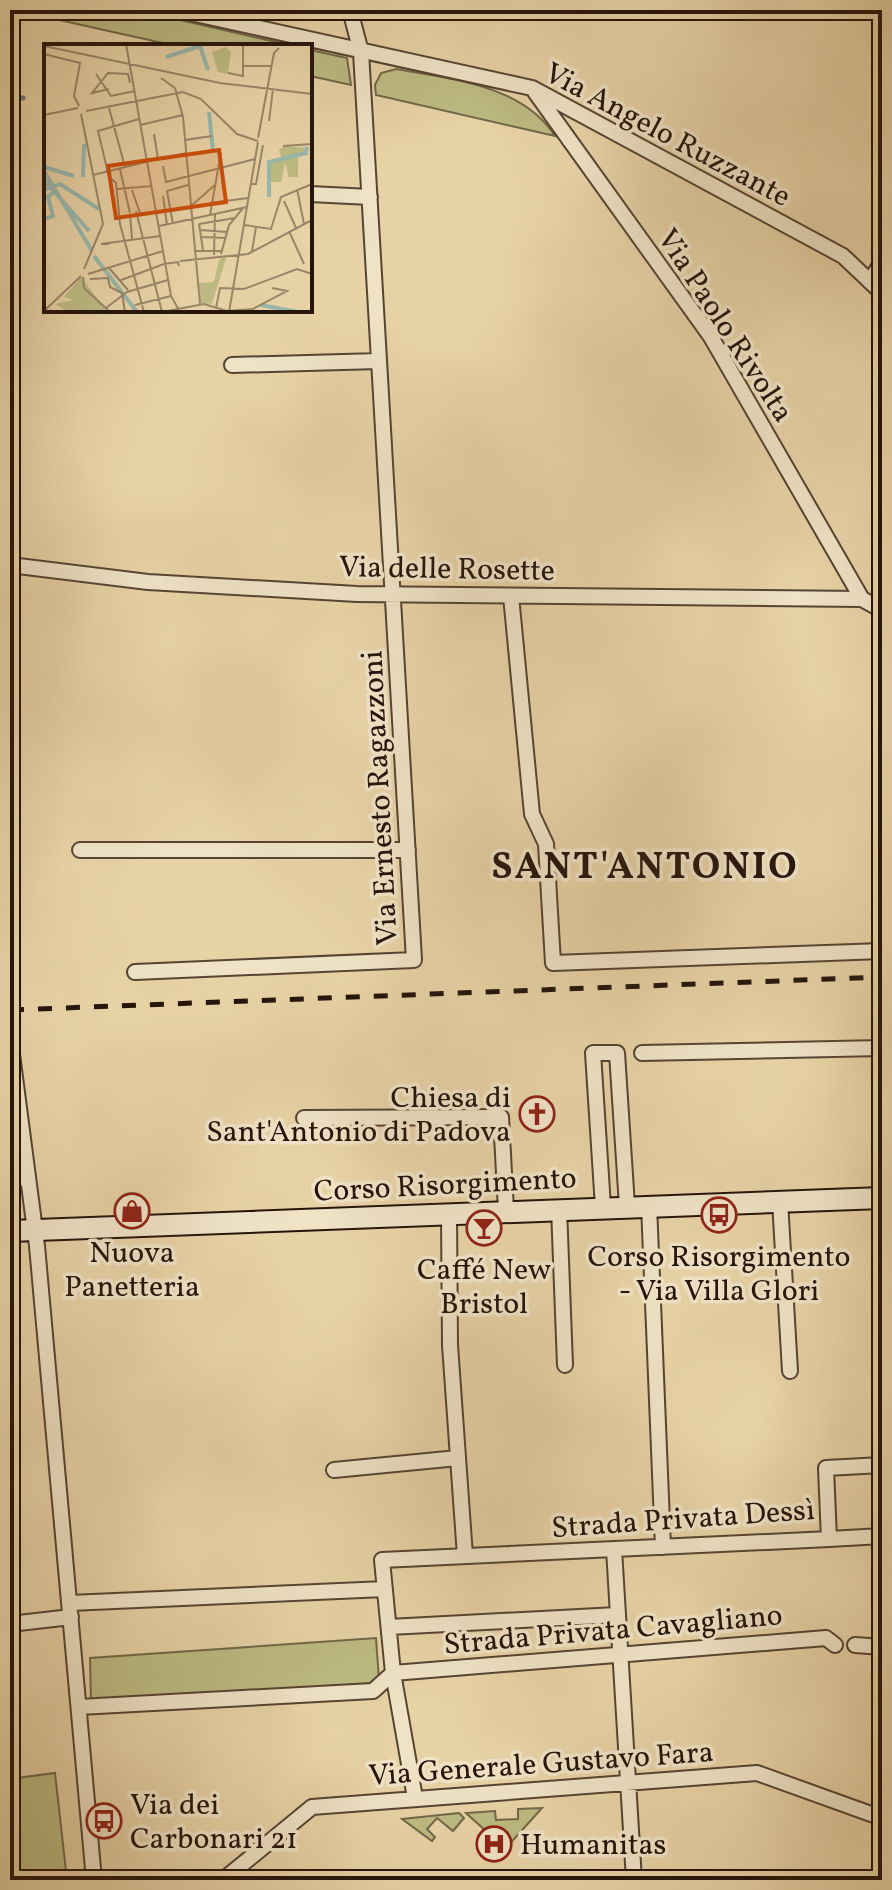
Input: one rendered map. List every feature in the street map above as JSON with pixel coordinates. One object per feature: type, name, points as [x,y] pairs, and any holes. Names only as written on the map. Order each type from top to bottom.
[{"type":"main road","name":"Corso Risorgimento","points":[[10,1231],[882,1198]]},
{"type":"street","name":"Via Angelo Ruzzante","points":[[177,10],[532,88],[843,256],[882,293]]},
{"type":"street","name":"Via Ernesto Ragazzoni","points":[[135,972],[414,960],[361,52],[350,10]]},
{"type":"street","points":[[881,10],[882,35]]},
{"type":"street","name":"Via Paolo Rivolta","points":[[532,88],[711,337],[862,599]]},
{"type":"street","points":[[312,194],[370,197]]},
{"type":"street","points":[[870,282],[882,261]]},
{"type":"street","points":[[232,365],[379,361]]},
{"type":"street","name":"Via delle Rosette","points":[[10,565],[148,582],[394,594],[862,599],[882,610]]},
{"type":"street","points":[[511,596],[532,814],[546,844],[553,963],[882,951]]},
{"type":"street","points":[[80,850],[408,850]]},
{"type":"street","points":[[10,1039],[36,1230],[94,1880]]},
{"type":"street","points":[[642,1053],[882,1048]]},
{"type":"street","points":[[603,1207],[593,1053],[617,1053],[627,1206]]},
{"type":"street","points":[[304,1118],[501,1117],[506,1210]]},
{"type":"street","points":[[10,1179],[28,1178]]},
{"type":"street","points":[[780,1201],[790,1371]]},
{"type":"street","points":[[649,1205],[663,1547]]},
{"type":"street","points":[[559,1208],[565,1365]]},
{"type":"street","points":[[449,1213],[450,1345],[465,1556]]},
{"type":"street","points":[[334,1470],[458,1458]]},
{"type":"street","name":"Strada Privata Dessì","points":[[385,1589],[382,1560],[829,1539],[826,1468],[882,1465]]},
{"type":"street","points":[[829,1539],[882,1536]]},
{"type":"street","points":[[614,1549],[634,1880]]},
{"type":"street","points":[[10,1624],[70,1610],[385,1589],[393,1673],[415,1798]]},
{"type":"street","points":[[389,1627],[617,1615]]},
{"type":"street","name":"Strada Privata Cavagliano","points":[[393,1673],[826,1638],[835,1645]]},
{"type":"street","points":[[855,1645],[882,1647]]},
{"type":"street","points":[[79,1707],[373,1691],[393,1673]]},
{"type":"street","name":"Via Generale Gustavo Fara","points":[[223,1880],[312,1807],[757,1773],[882,1818]]},
{"type":"street","points":[[724,1880],[882,1878]]},
{"type":"shaded area","points":[[32,10],[137,10],[284,44],[167,44],[32,14]]},
{"type":"shaded area","points":[[312,50],[347,58],[351,85],[312,76]]},
{"type":"shaded area","points":[[396,69],[462,81],[505,95],[524,105],[555,136],[376,95],[375,85],[381,73]]},
{"type":"shaded area","points":[[376,1638],[379,1680],[368,1685],[91,1703],[90,1658]]},
{"type":"shaded area","points":[[55,1773],[67,1880],[10,1880],[10,1779]]},
{"type":"shaded area","points":[[542,1808],[506,1848],[502,1831],[487,1832],[466,1813],[495,1811],[496,1820],[518,1819],[518,1809]]},
{"type":"shaded area","points":[[459,1813],[464,1818],[453,1831],[437,1818],[427,1829],[435,1837],[432,1841],[402,1819]]},
{"type":"waterway","points":[[10,97],[23,98]]},
{"type":"railway","points":[[10,1010],[882,977]]},
{"type":"place","name":"Chiesa di Sant'Antonio di Padova","points":[[537,1114]]},
{"type":"place","name":"Nuova Panetteria","points":[[132,1211]]},
{"type":"place","name":"Corso Risorgimento - Via Villa Glori","points":[[719,1215]]},
{"type":"place","name":"Caffé New Bristol","points":[[484,1228]]},
{"type":"place","name":"Via dei Carbonari 21","points":[[104,1821]]},
{"type":"place","name":"Humanitas","points":[[494,1844]]},
{"type":"district","name":"SANT'ANTONIO","points":[[645,865]]}]
